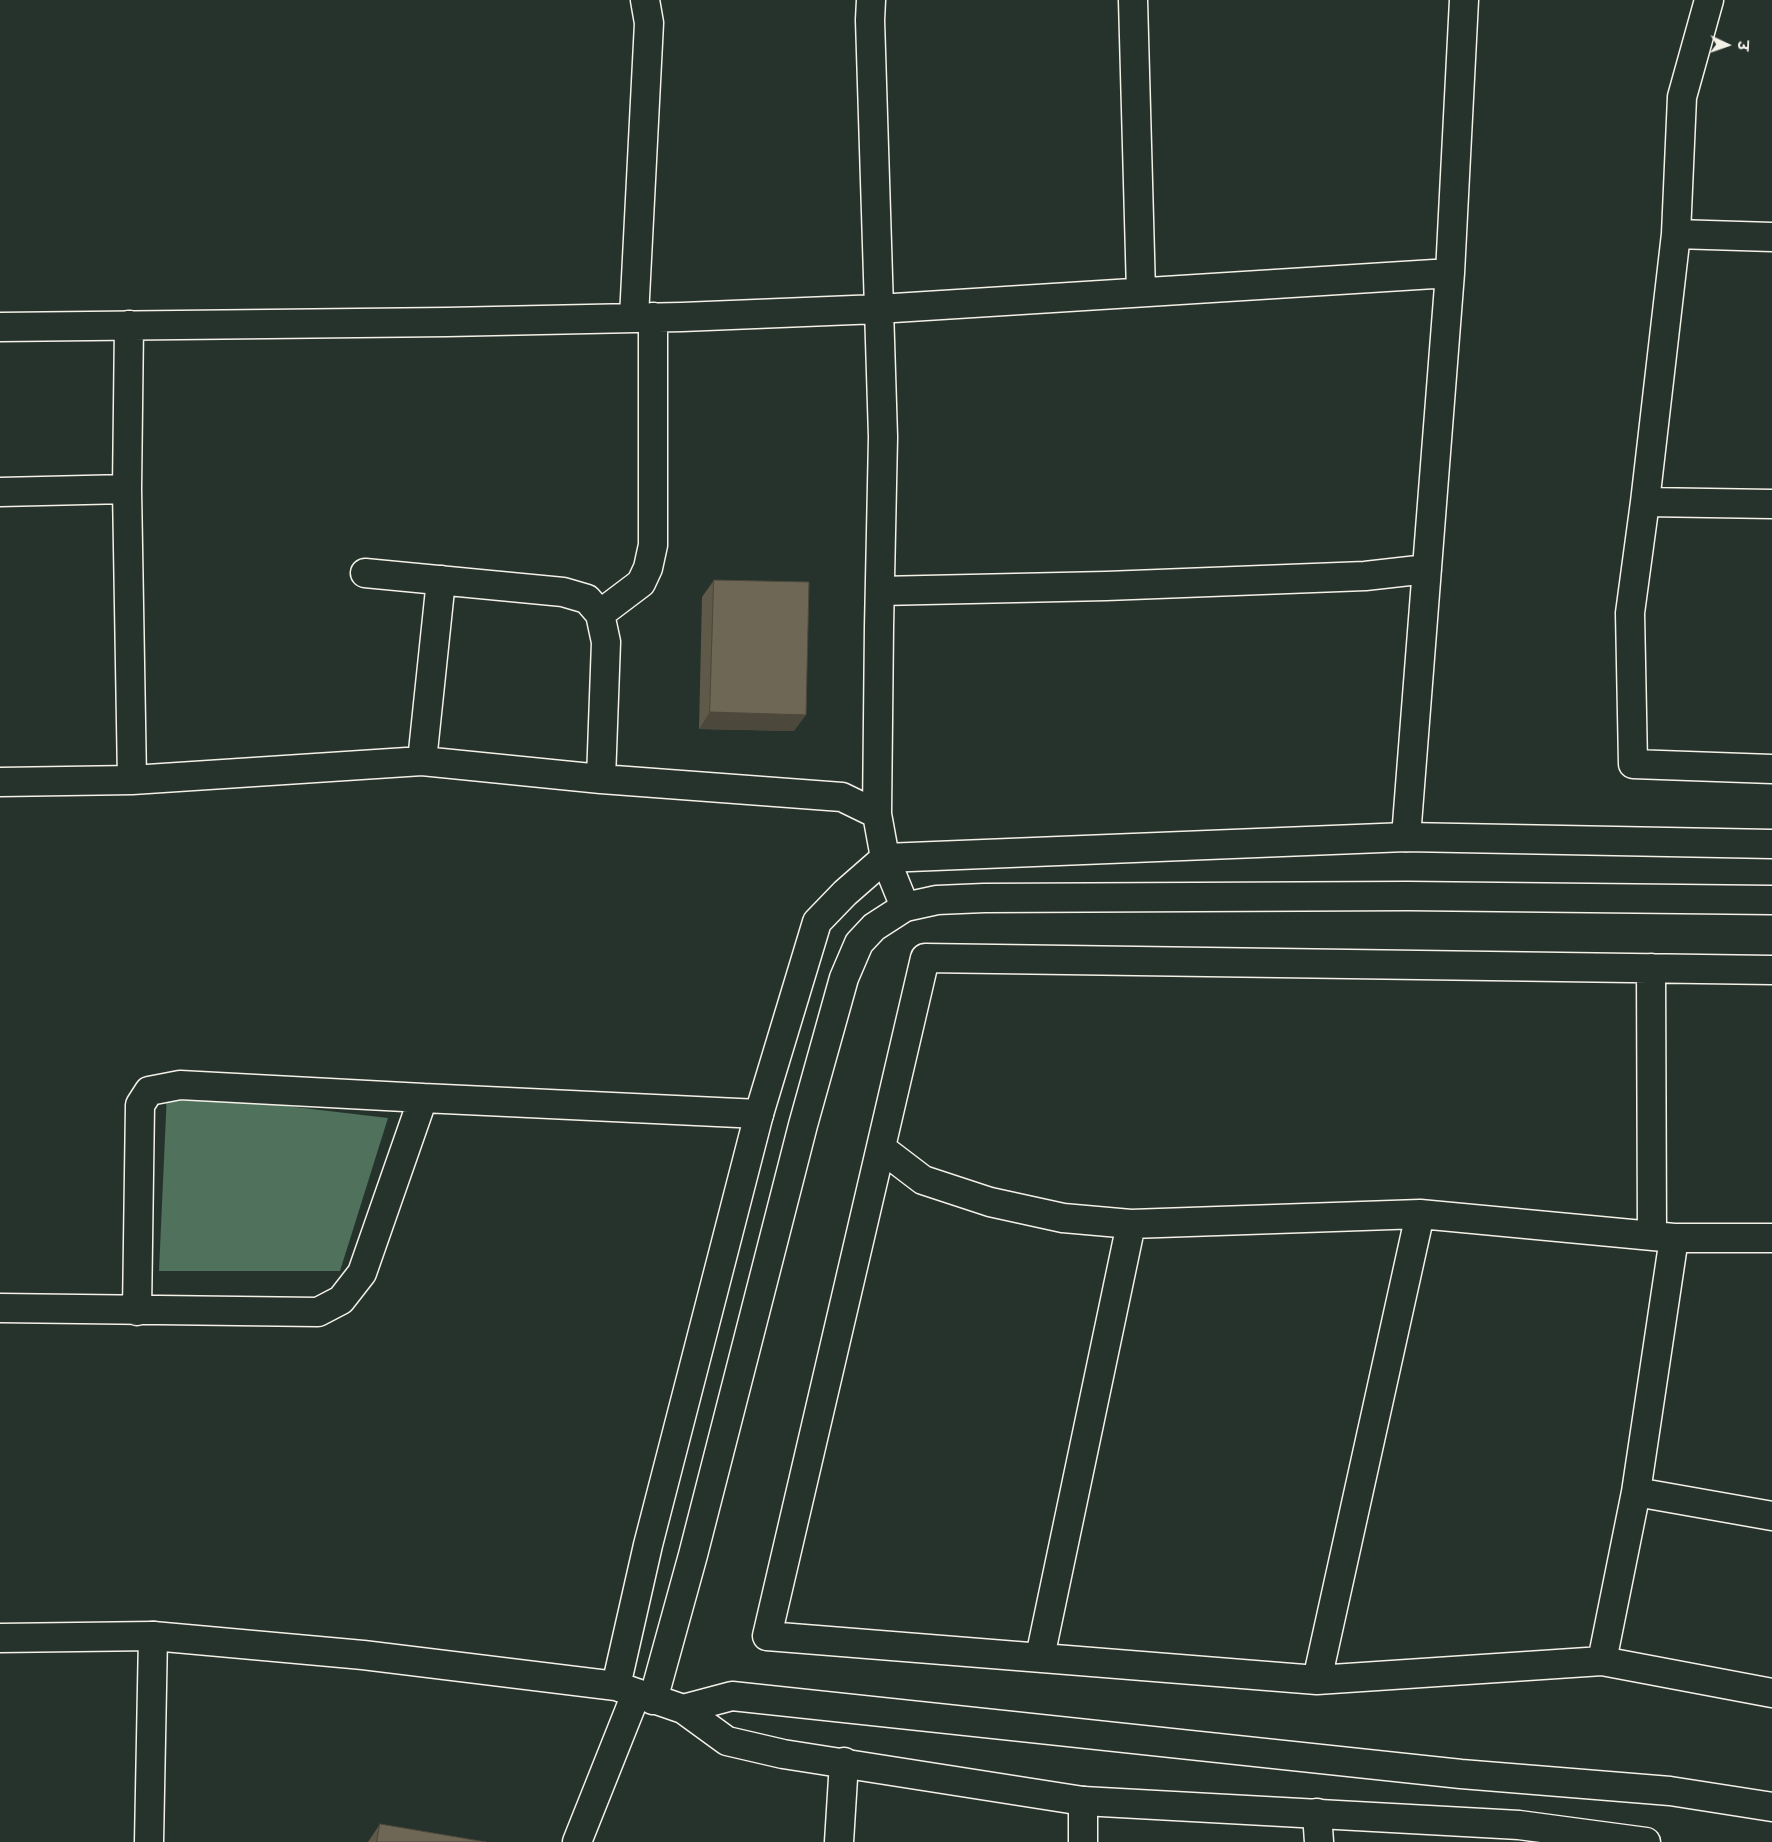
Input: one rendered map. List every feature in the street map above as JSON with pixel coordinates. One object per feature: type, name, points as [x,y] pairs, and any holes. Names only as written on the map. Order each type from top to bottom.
[{"type":"street","points":[[600,614],[641,583],[648,568],[653,545],[644,317],[649,23],[645,0]]},
{"type":"street","points":[[871,0],[870,20],[883,437],[877,814],[885,858],[905,906]]},
{"type":"street","points":[[1133,0],[1141,292]]},
{"type":"street","points":[[1406,837],[1450,273],[1464,0]]},
{"type":"street","points":[[1709,0],[1682,97],[1676,234],[1645,502],[1630,613],[1633,764],[1772,768]]},
{"type":"street","points":[[1676,234],[1772,237]]},
{"type":"street","points":[[0,327],[446,322],[682,317],[878,309],[1450,273]]},
{"type":"street","points":[[129,325],[127,489],[132,780]]},
{"type":"street","points":[[0,492],[127,489]]},
{"type":"street","points":[[1645,502],[1772,504]]},
{"type":"street","points":[[880,591],[1106,586],[1365,576],[1426,569]]},
{"type":"street","points":[[366,574],[563,592],[588,599],[600,614],[606,642],[602,779]]},
{"type":"street","points":[[422,761],[441,580]]},
{"type":"street","points":[[0,782],[132,780],[422,761],[602,779],[842,797],[877,814]]},
{"type":"street","points":[[635,1693],[648,1545],[759,1114],[817,922],[845,893],[885,858],[1406,837],[1772,844]]},
{"type":"street","points":[[577,1842],[698,1536],[803,1125],[844,978],[859,943],[874,926],[905,906],[936,900],[984,898],[1408,896],[1772,900]]},
{"type":"street","points":[[1772,970],[925,958],[767,1636],[1317,1680],[1602,1661],[1772,1693]]},
{"type":"street","points":[[1602,1661],[1636,1492],[1663,1237],[1651,968]]},
{"type":"street","points":[[137,1311],[140,1105],[149,1091],[180,1085],[759,1114]]},
{"type":"street","points":[[0,1308],[318,1312],[341,1300],[362,1273],[423,1098]]},
{"type":"street","points":[[881,1148],[923,1180],[990,1202],[1063,1218],[1132,1224],[1420,1214],[1663,1237],[1772,1238]]},
{"type":"street","points":[[1317,1680],[1420,1214]]},
{"type":"street","points":[[1040,1657],[1132,1224]]},
{"type":"street","points":[[1636,1492],[1772,1505]]},
{"type":"street","points":[[1636,1492],[1772,1516]]},
{"type":"street","points":[[149,1842],[153,1636]]},
{"type":"street","points":[[0,1638],[153,1636],[363,1655],[635,1693],[683,1709],[728,1740],[783,1754],[844,1762],[1084,1801],[1519,1825],[1550,1836],[1646,1842]]},
{"type":"street","points":[[683,1709],[732,1696],[1461,1774],[1670,1790],[1772,1807]]},
{"type":"street","points":[[839,1842],[844,1762]]},
{"type":"street","points":[[1083,1842],[1084,1801]]},
{"type":"street","points":[[1317,1814],[1319,1842]]},
{"type":"green space","points":[[167,1092],[388,1118],[340,1271],[159,1271]]},
{"type":"building","points":[[714,580],[809,582],[806,715],[710,712]]},
{"type":"building","points":[[380,1824],[486,1842],[377,1842]]}]
